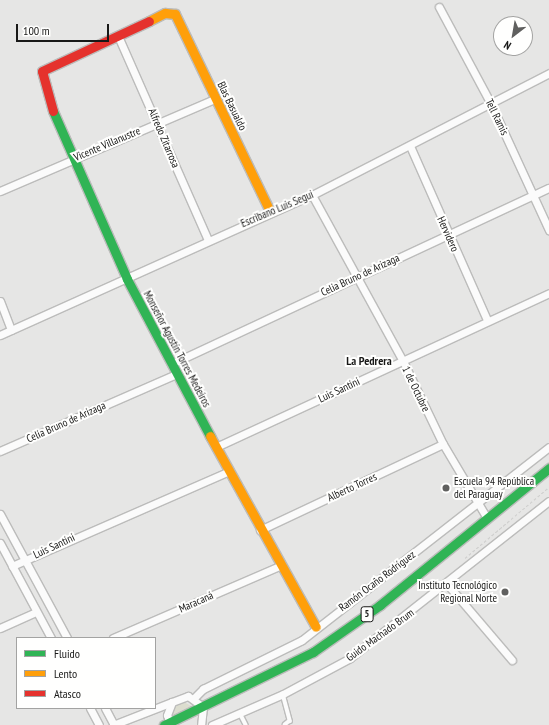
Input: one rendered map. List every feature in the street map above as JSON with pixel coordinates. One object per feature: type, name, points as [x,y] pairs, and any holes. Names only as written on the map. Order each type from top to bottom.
[{"type":"main road","name":"Blas Basualdo","points":[[118,36],[171,13],[178,17],[215,99],[270,211]]},
{"type":"main road","name":"Monseñor Agustín Torres Medeiros","points":[[118,36],[42,71],[44,88],[127,279],[279,566],[316,627]]},
{"type":"main road","name":"5","points":[[168,724],[313,652],[380,605],[549,468]]},
{"type":"street","name":"Tell Ramis","points":[[439,7],[491,104],[549,230]]},
{"type":"street","name":"Alfredo Zitarrosa","points":[[118,36],[158,122],[208,240]]},
{"type":"street","name":"Escribano Luis Segui","points":[[0,335],[127,279],[270,211],[312,195],[410,146],[549,73]]},
{"type":"street","name":"Vicente Villanustre","points":[[0,191],[158,122],[215,99]]},
{"type":"street","name":"Hervidero","points":[[410,146],[448,235],[487,320]]},
{"type":"street","name":"Celia Bruno de Arizaga","points":[[171,364],[549,188]]},
{"type":"street","name":"1 de Octubre","points":[[312,195],[358,276],[403,361],[443,444],[487,518]]},
{"type":"street","name":"Luis Santini","points":[[216,447],[403,361],[487,320],[549,293]]},
{"type":"street","points":[[0,301],[11,330]]},
{"type":"street","name":"Celia Bruno de Arizaga","points":[[0,451],[176,374]]},
{"type":"street","name":"Alberto Torres","points":[[260,530],[443,444]]},
{"type":"street","name":"Ramón Ocaño Rodríguez","points":[[194,698],[203,689],[286,649],[479,504],[549,447]]},
{"type":"street","name":"Luis Santini","points":[[12,566],[229,471]]},
{"type":"street","name":"Guido Machado Brum","points":[[212,725],[283,694],[350,658],[447,584],[549,501]]},
{"type":"street","points":[[0,514],[66,637]]},
{"type":"street","points":[[0,543],[50,637]]},
{"type":"street","name":"Maracaná","points":[[115,637],[279,566]]},
{"type":"street","points":[[447,584],[512,660]]},
{"type":"street","points":[[0,628],[36,612]]},
{"type":"street","points":[[156,708],[172,702],[179,697],[194,698],[203,707],[201,725]]},
{"type":"street","points":[[168,724],[168,710],[172,702]]},
{"type":"street","points":[[91,709],[99,725]]},
{"type":"street","points":[[106,709],[114,725],[154,709]]},
{"type":"lane","points":[[283,694],[290,721],[285,725]]},
{"type":"lane","points":[[240,714],[246,725]]},
{"type":"path","points":[[463,560],[549,487]]},
{"type":"shaded area","points":[[184,702],[193,707],[170,717],[171,708]]},
{"type":"traffic: fast","points":[[53,111],[127,279],[210,436]]},
{"type":"traffic: fast","points":[[164,725],[313,652],[380,605],[549,468]]},
{"type":"traffic: slow","points":[[149,21],[165,13],[175,14],[270,211]]},
{"type":"traffic: slow","points":[[210,436],[316,627]]},
{"type":"traffic: jam","points":[[53,111],[42,71],[149,21]]},
{"type":"place","name":"Escuela 94 República del Paraguay","points":[[446,488]]},
{"type":"place","name":"Instituto Tecnológico Regional Norte","points":[[505,592]]},
{"type":"district","name":"La Pedrera","points":[[369,361]]}]
